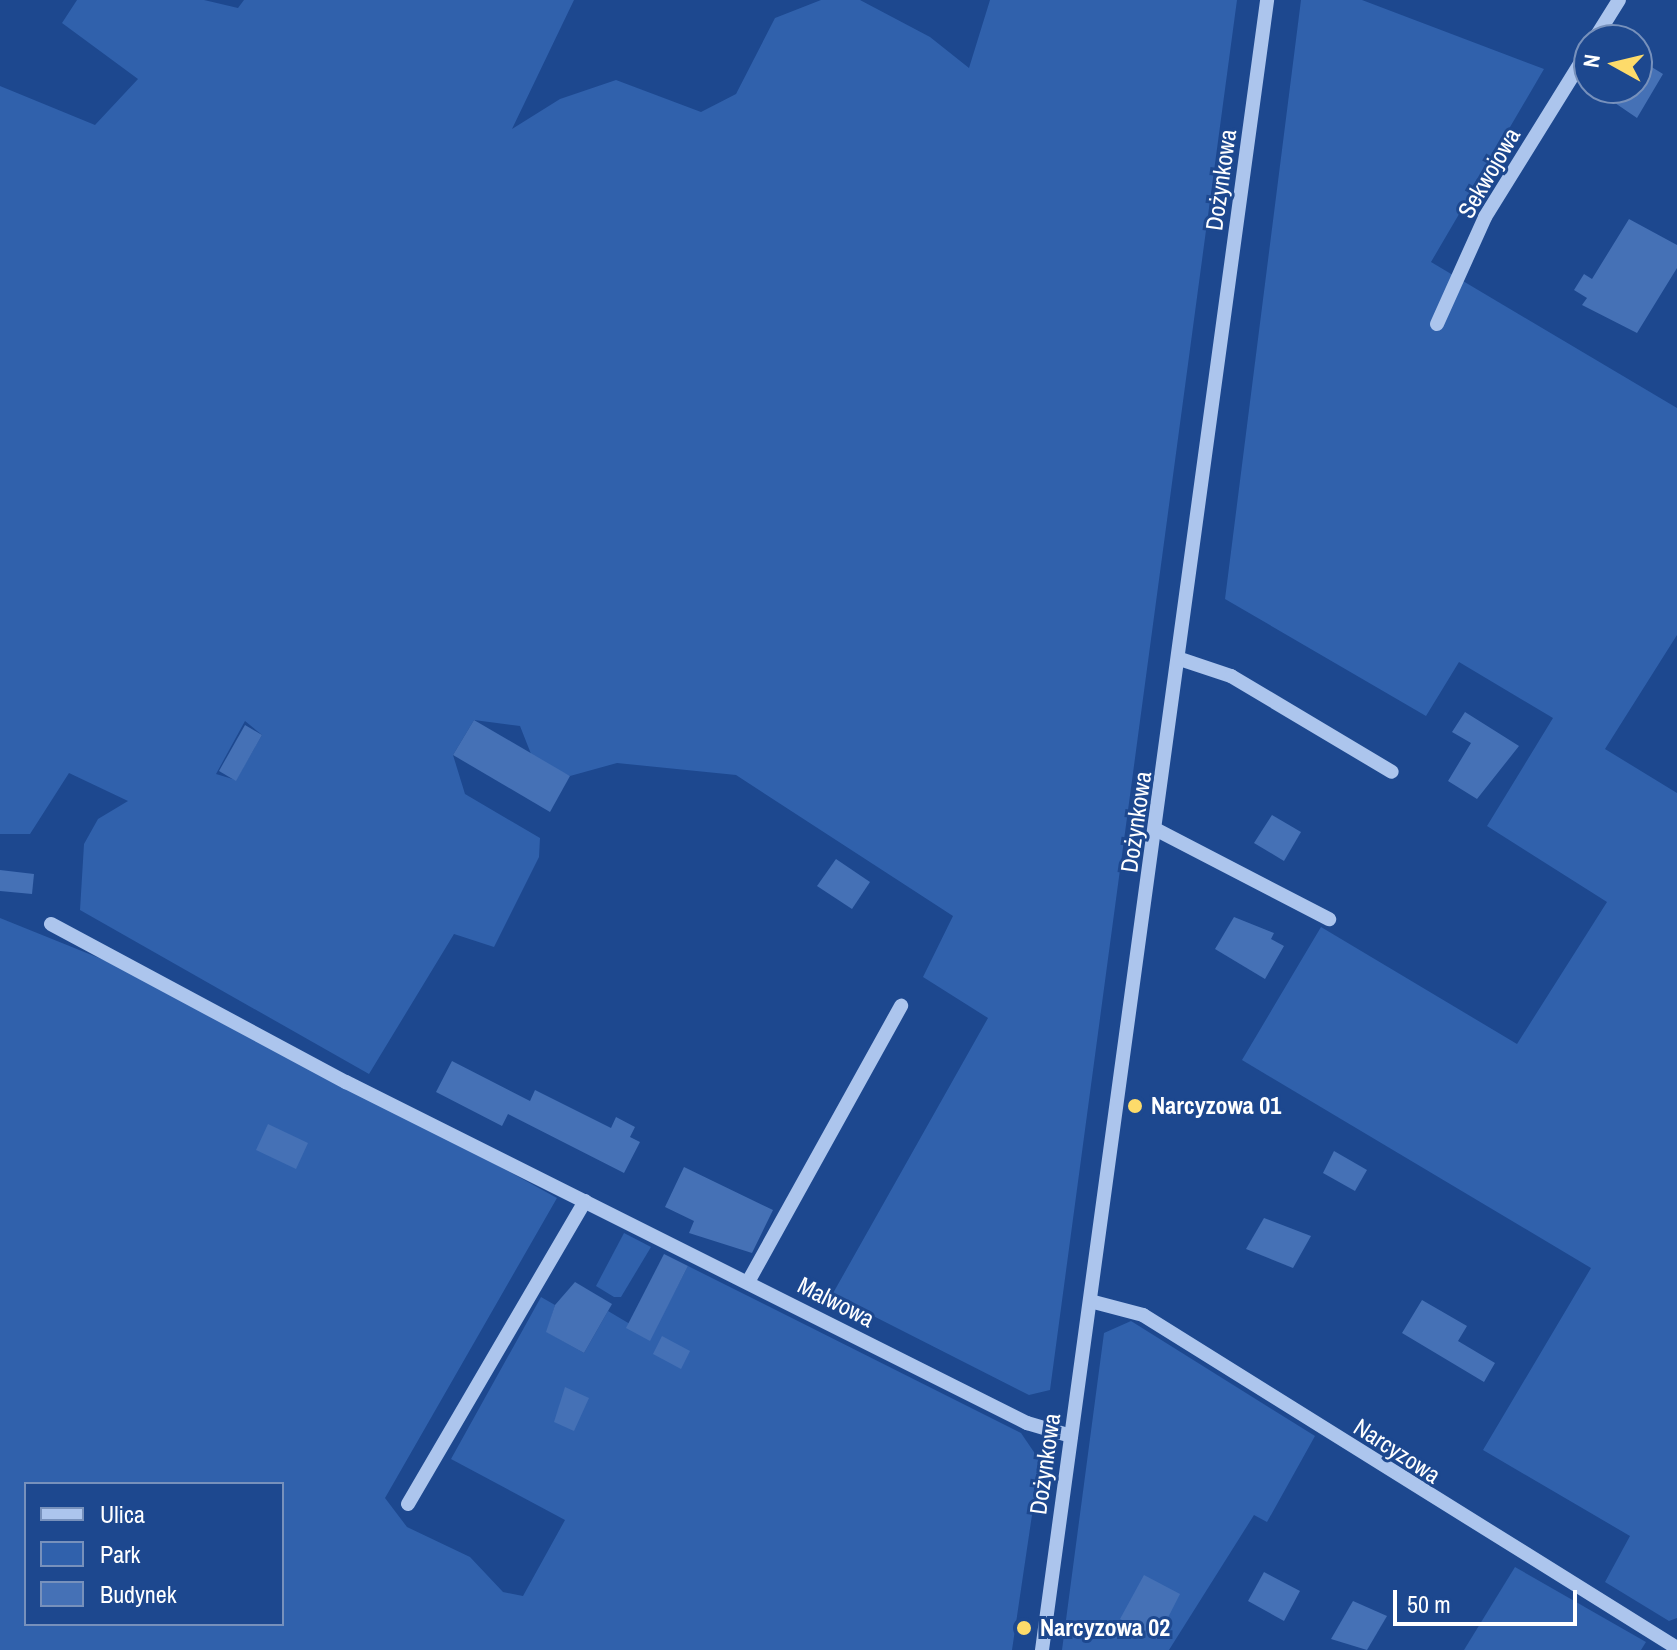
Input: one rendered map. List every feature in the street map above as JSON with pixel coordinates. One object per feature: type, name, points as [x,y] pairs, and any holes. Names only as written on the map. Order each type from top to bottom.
[{"type":"street","name":"Dożynkowa","points":[[1042,1650],[1157,830],[1267,0]]},
{"type":"street","points":[[1604,24],[1619,0]]},
{"type":"street","name":"Sekwojowa","points":[[1437,324],[1485,217],[1573,75]]},
{"type":"street","points":[[1180,659],[1231,676],[1392,772]]},
{"type":"street","points":[[1157,830],[1329,919]]},
{"type":"street","name":"Malwowa","points":[[51,924],[585,1201],[1027,1423],[1071,1436]]},
{"type":"street","points":[[748,1282],[901,1006]]},
{"type":"street","points":[[408,1504],[585,1201]]},
{"type":"street","name":"Narcyzowa","points":[[1090,1301],[1143,1315],[1677,1648]]},
{"type":"green space","points":[[77,0],[204,0],[238,8],[244,0],[574,0],[512,129],[560,99],[616,80],[701,112],[736,94],[775,18],[821,0],[860,0],[930,37],[969,68],[990,0],[1237,0],[1050,1390],[1029,1395],[832,1295],[988,1018],[923,977],[953,916],[736,775],[617,763],[570,776],[533,759],[520,726],[474,720],[453,755],[465,794],[540,838],[539,857],[494,947],[454,934],[369,1074],[80,910],[84,844],[98,819],[128,801],[69,773],[30,834],[0,834],[0,86],[95,125],[138,79],[62,23]],"holes":[[[245,721],[262,735],[236,780],[216,774]]]},
{"type":"green space","points":[[1301,0],[1362,0],[1544,69],[1431,262],[1677,408],[1677,635],[1605,749],[1677,793],[1677,1618],[1669,1621],[1605,1582],[1630,1536],[1483,1450],[1591,1268],[1242,1060],[1321,927],[1517,1044],[1607,902],[1487,826],[1553,718],[1459,662],[1426,716],[1225,599]]},
{"type":"green space","points":[[0,918],[181,991],[557,1198],[385,1498],[407,1527],[470,1557],[503,1592],[523,1596],[565,1520],[451,1459],[541,1297],[555,1305],[547,1332],[584,1353],[608,1311],[635,1327],[662,1316],[688,1266],[1021,1433],[1040,1461],[1012,1650],[0,1650]]},
{"type":"green space","points":[[624,1233],[651,1247],[621,1297],[614,1297],[596,1286]]},
{"type":"green space","points":[[1131,1321],[1315,1436],[1267,1522],[1254,1515],[1169,1650],[1062,1650],[1104,1333]]},
{"type":"green space","points":[[1515,1567],[1646,1642],[1641,1650],[1464,1650]]},
{"type":"building","points":[[1653,68],[1663,74],[1653,91]]},
{"type":"building","points":[[1616,104],[1645,104],[1637,118]]},
{"type":"building","points":[[1629,219],[1677,245],[1677,268],[1637,333],[1582,305],[1587,298],[1574,290],[1584,274],[1592,279]]},
{"type":"building","points":[[1465,712],[1519,746],[1477,799],[1448,781],[1471,743],[1452,732]]},
{"type":"building","points":[[474,720],[570,776],[550,812],[453,755]]},
{"type":"building","points":[[245,725],[262,735],[236,781],[219,771]]},
{"type":"building","points":[[1272,815],[1301,832],[1284,861],[1254,843]]},
{"type":"building","points":[[836,859],[870,882],[852,909],[817,886]]},
{"type":"building","points":[[0,870],[34,874],[32,894],[0,891]]},
{"type":"building","points":[[1234,917],[1274,933],[1271,939],[1284,946],[1265,979],[1215,949]]},
{"type":"building","points":[[452,1061],[530,1101],[535,1090],[611,1128],[616,1117],[635,1127],[630,1137],[640,1142],[624,1173],[508,1114],[502,1126],[436,1092]]},
{"type":"building","points":[[268,1124],[308,1143],[296,1169],[256,1150]]},
{"type":"building","points":[[1334,1151],[1367,1170],[1355,1191],[1323,1173]]},
{"type":"building","points":[[684,1167],[773,1210],[752,1253],[689,1233],[694,1221],[665,1207]]},
{"type":"building","points":[[1264,1218],[1311,1236],[1293,1268],[1246,1249]]},
{"type":"building","points":[[664,1254],[688,1266],[650,1341],[626,1328]]},
{"type":"building","points":[[575,1282],[612,1304],[584,1353],[546,1332],[555,1305]]},
{"type":"building","points":[[1422,1300],[1467,1326],[1458,1341],[1495,1363],[1484,1382],[1402,1333]]},
{"type":"building","points":[[662,1336],[690,1351],[681,1369],[653,1354]]},
{"type":"building","points":[[565,1387],[589,1398],[574,1431],[554,1422]]},
{"type":"building","points":[[1264,1572],[1300,1591],[1284,1621],[1248,1601]]},
{"type":"building","points":[[1144,1575],[1180,1594],[1157,1639],[1120,1619]]},
{"type":"building","points":[[1353,1601],[1387,1616],[1367,1650],[1331,1639]]},
{"type":"place","name":"Narcyzowa 01","points":[[1135,1106]]},
{"type":"place","name":"Narcyzowa 02","points":[[1024,1628]]}]
